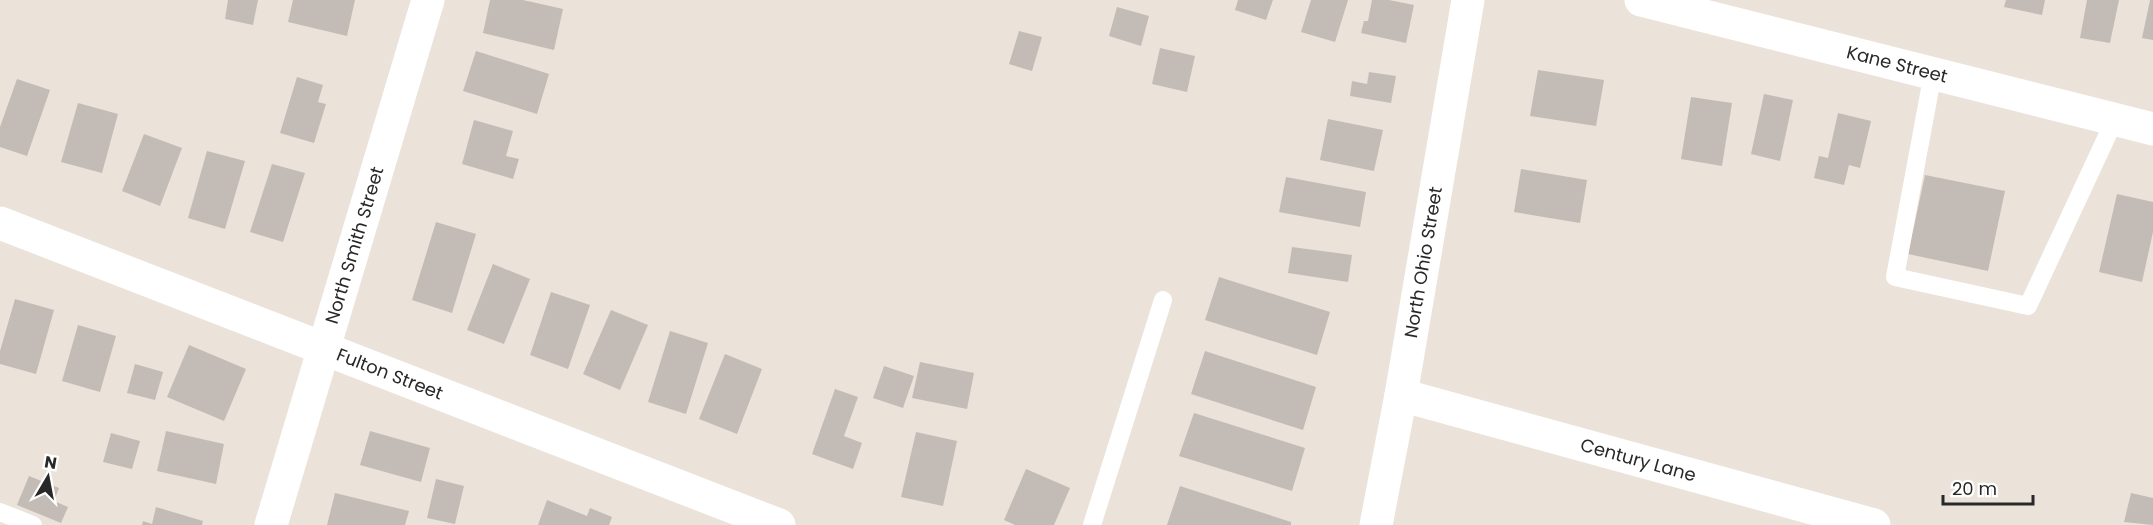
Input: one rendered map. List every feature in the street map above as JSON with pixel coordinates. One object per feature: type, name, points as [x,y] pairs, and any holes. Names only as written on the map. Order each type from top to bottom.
[{"type":"street","name":"North Smith Street","points":[[271,525],[429,0]]},
{"type":"street","name":"North Ohio Street","points":[[1376,525],[1401,395],[1468,0]]},
{"type":"street","name":"Kane Street","points":[[1641,0],[2153,129]]},
{"type":"street","name":"Fulton Street","points":[[0,223],[779,525]]},
{"type":"street","name":"Century Lane","points":[[1401,395],[1874,525]]},
{"type":"lane","points":[[1933,74],[1895,277],[2028,306],[2115,119]]},
{"type":"lane","points":[[1092,525],[1163,300]]},
{"type":"lane","points":[[0,512],[33,525]]},
{"type":"building","points":[[228,0],[258,0],[253,25],[225,19]]},
{"type":"building","points":[[293,0],[355,0],[347,36],[288,22]]},
{"type":"building","points":[[490,0],[523,0],[563,9],[554,50],[483,33]]},
{"type":"building","points":[[1238,0],[1273,0],[1266,20],[1235,10]]},
{"type":"building","points":[[1311,0],[1348,0],[1335,42],[1301,32]]},
{"type":"building","points":[[1372,0],[1389,0],[1414,5],[1406,43],[1361,33],[1364,21],[1368,21]]},
{"type":"building","points":[[2006,0],[2045,0],[2042,15],[2004,7]]},
{"type":"building","points":[[2087,0],[2119,0],[2110,43],[2080,38]]},
{"type":"building","points":[[2150,0],[2153,0],[2153,40],[2142,38]]},
{"type":"building","points":[[1117,7],[1149,16],[1141,46],[1109,36]]},
{"type":"building","points":[[1019,31],[1042,37],[1032,71],[1009,64]]},
{"type":"building","points":[[1160,48],[1195,56],[1187,92],[1152,84]]},
{"type":"building","points":[[476,51],[549,74],[537,114],[463,91]]},
{"type":"building","points":[[1538,70],[1604,80],[1596,126],[1530,116]]},
{"type":"building","points":[[1369,72],[1396,76],[1391,103],[1350,96],[1352,81],[1367,84]]},
{"type":"building","points":[[297,77],[323,85],[318,102],[326,104],[314,143],[280,133]]},
{"type":"building","points":[[17,79],[50,90],[27,156],[0,147],[0,127]]},
{"type":"building","points":[[1764,94],[1793,100],[1780,161],[1751,154]]},
{"type":"building","points":[[1691,97],[1732,103],[1722,166],[1681,159]]},
{"type":"building","points":[[78,103],[118,114],[102,173],[61,162]]},
{"type":"building","points":[[1838,113],[1871,121],[1860,168],[1849,165],[1844,185],[1814,178],[1819,156],[1828,158]]},
{"type":"building","points":[[1328,119],[1383,130],[1374,171],[1320,160]]},
{"type":"building","points":[[474,120],[513,131],[506,156],[519,159],[513,179],[462,164]]},
{"type":"building","points":[[144,134],[182,148],[160,206],[122,191]]},
{"type":"building","points":[[207,151],[245,161],[225,229],[188,218]]},
{"type":"building","points":[[272,164],[305,173],[283,242],[250,232]]},
{"type":"building","points":[[1521,169],[1587,180],[1580,223],[1514,212]]},
{"type":"building","points":[[1925,175],[2005,191],[1988,271],[1908,254]]},
{"type":"building","points":[[1286,177],[1366,192],[1360,227],[1279,212]]},
{"type":"building","points":[[2117,194],[2153,202],[2153,232],[2142,282],[2099,272]]},
{"type":"building","points":[[436,222],[476,234],[452,313],[412,300]]},
{"type":"building","points":[[1292,247],[1352,255],[1348,282],[1288,273]]},
{"type":"building","points":[[493,264],[530,279],[504,344],[467,330]]},
{"type":"building","points":[[1219,277],[1330,312],[1317,355],[1205,320]]},
{"type":"building","points":[[551,292],[590,305],[568,369],[530,355]]},
{"type":"building","points":[[15,299],[54,310],[36,374],[0,364],[0,351]]},
{"type":"building","points":[[611,310],[648,325],[620,390],[583,374]]},
{"type":"building","points":[[78,325],[116,336],[100,392],[62,381]]},
{"type":"building","points":[[670,331],[708,343],[686,414],[648,402]]},
{"type":"building","points":[[189,345],[246,369],[224,421],[167,397]]},
{"type":"building","points":[[1205,351],[1316,387],[1303,430],[1191,394]]},
{"type":"building","points":[[725,354],[762,369],[737,434],[699,419]]},
{"type":"building","points":[[920,362],[974,373],[967,409],[912,398]]},
{"type":"building","points":[[135,364],[163,372],[155,400],[127,393]]},
{"type":"building","points":[[884,366],[914,376],[903,408],[873,398]]},
{"type":"building","points":[[835,389],[858,397],[844,436],[862,443],[853,469],[812,454]]},
{"type":"building","points":[[1194,413],[1305,448],[1292,491],[1179,456]]},
{"type":"building","points":[[166,431],[224,444],[216,484],[157,471]]},
{"type":"building","points":[[370,431],[430,448],[421,482],[360,465]]},
{"type":"building","points":[[916,432],[957,441],[943,506],[901,497]]},
{"type":"building","points":[[111,433],[140,441],[132,469],[103,462]]},
{"type":"building","points":[[1026,469],[1070,488],[1054,525],[1015,525],[1004,520]]},
{"type":"building","points":[[29,476],[59,488],[54,501],[68,507],[61,523],[17,505]]},
{"type":"building","points":[[436,479],[464,486],[455,524],[427,518]]},
{"type":"building","points":[[1180,486],[1291,522],[1291,525],[1167,525]]},
{"type":"building","points":[[335,493],[409,511],[405,525],[327,525]]},
{"type":"building","points":[[2131,493],[2153,498],[2153,525],[2124,522]]},
{"type":"building","points":[[547,500],[587,516],[590,508],[612,517],[609,525],[538,525]]},
{"type":"building","points":[[156,507],[203,521],[202,525],[142,525],[143,521],[152,524]]}]
